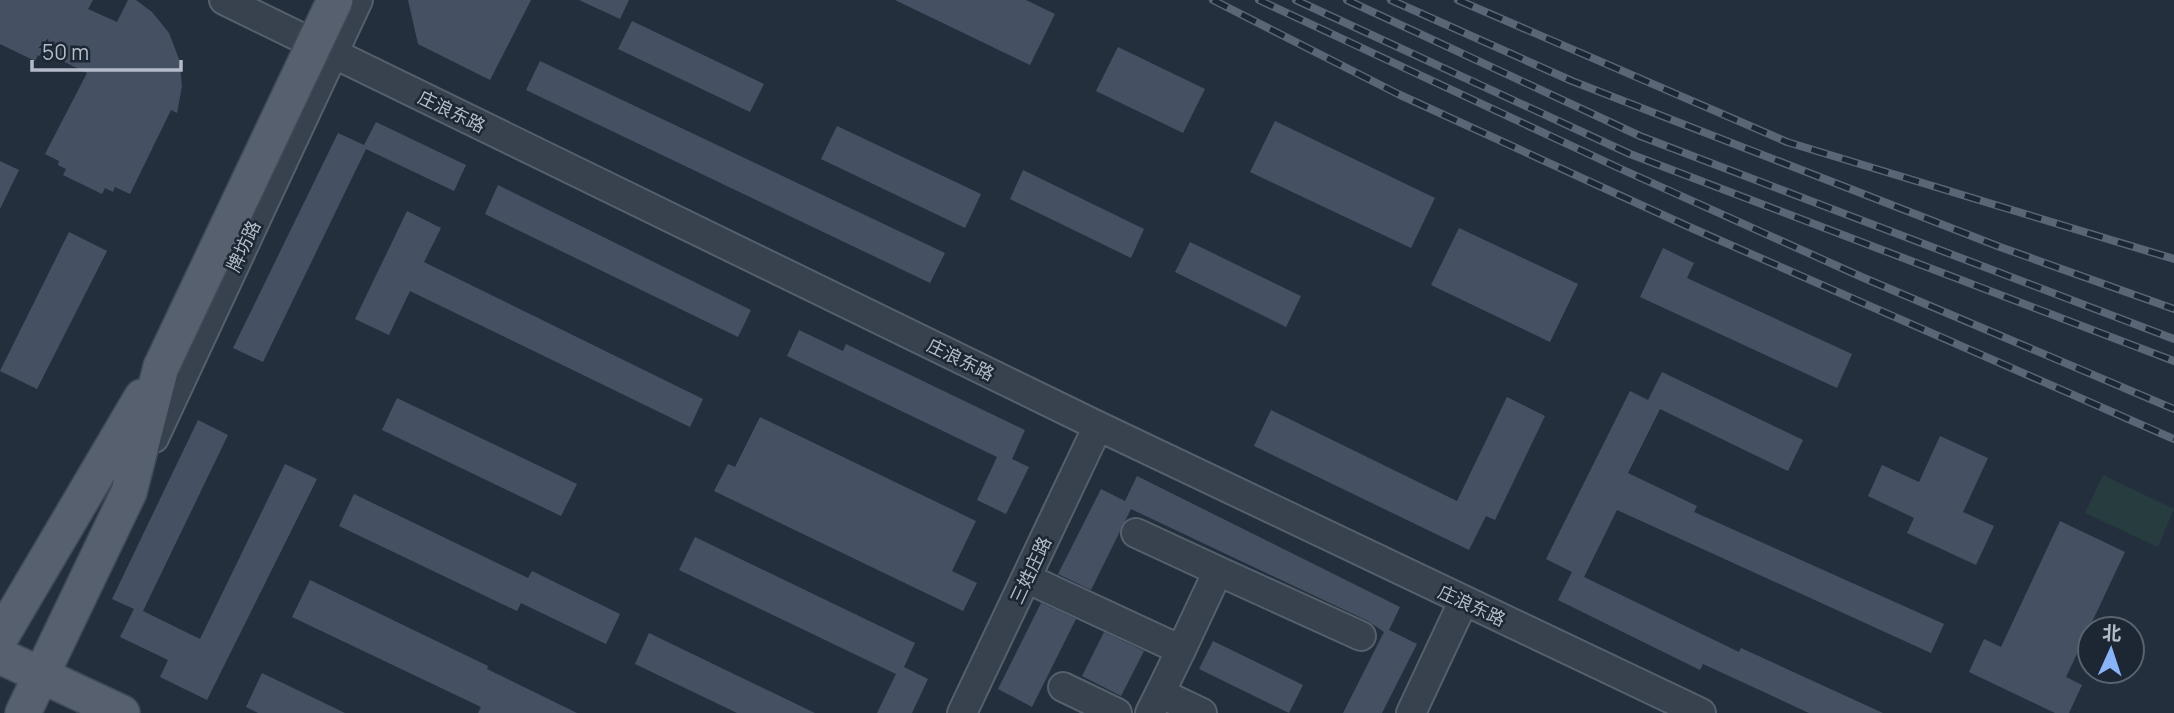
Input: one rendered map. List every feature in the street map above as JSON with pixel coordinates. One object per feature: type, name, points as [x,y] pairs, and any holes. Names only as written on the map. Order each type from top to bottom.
[{"type":"main road","name":"牌坊路","points":[[0,638],[88,484],[161,367],[334,0]]},
{"type":"main road","name":"牌坊路","points":[[23,713],[129,492],[161,367]]},
{"type":"main road","points":[[0,656],[122,713]]},
{"type":"street","name":"庄浪东路","points":[[224,0],[1098,426],[1702,713]]},
{"type":"street","name":"牌坊路","points":[[129,492],[317,44],[320,0]]},
{"type":"street","points":[[317,44],[334,0]]},
{"type":"street","name":"牌坊路","points":[[88,484],[317,44],[358,0]]},
{"type":"street","name":"三姓庄路","points":[[962,713],[1098,426]]},
{"type":"street","points":[[1136,533],[1361,636]]},
{"type":"street","points":[[1202,713],[1155,703],[1218,571]]},
{"type":"street","points":[[1026,578],[1181,650]]},
{"type":"street","points":[[1411,713],[1463,601]]},
{"type":"street","points":[[1063,687],[1117,713]]},
{"type":"green space","points":[[2103,475],[2174,509],[2158,547],[2085,513]]},
{"type":"building","points":[[0,0],[93,0],[88,9],[117,22],[128,0],[136,0],[152,12],[169,33],[179,59],[182,86],[177,113],[171,110],[130,194],[115,187],[113,192],[105,188],[102,194],[63,175],[66,169],[58,165],[59,161],[45,154],[87,73],[48,54],[45,59],[38,55],[35,61],[0,44]]},
{"type":"building","points":[[408,0],[531,0],[490,80],[418,44]]},
{"type":"building","points":[[579,0],[629,0],[620,19]]},
{"type":"building","points":[[895,0],[1026,0],[1055,14],[1030,65]]},
{"type":"building","points":[[632,21],[764,84],[750,112],[618,49]]},
{"type":"building","points":[[1118,47],[1205,89],[1183,133],[1096,91]]},
{"type":"building","points":[[540,61],[945,253],[930,283],[526,90]]},
{"type":"building","points":[[1275,121],[1435,198],[1411,248],[1250,172]]},
{"type":"building","points":[[376,122],[466,165],[454,191],[366,149],[263,362],[233,348],[338,133],[364,145]]},
{"type":"building","points":[[837,126],[981,194],[965,228],[821,159]]},
{"type":"building","points":[[0,161],[19,170],[0,209]]},
{"type":"building","points":[[1023,170],[1144,229],[1131,258],[1010,199]]},
{"type":"building","points":[[498,185],[751,310],[738,337],[485,214]]},
{"type":"building","points":[[407,211],[441,228],[424,262],[703,399],[690,427],[410,291],[389,335],[355,319]]},
{"type":"building","points":[[1459,228],[1578,284],[1550,342],[1431,285]]},
{"type":"building","points":[[69,232],[107,251],[37,389],[0,371]]},
{"type":"building","points":[[1190,242],[1301,296],[1286,327],[1175,272]]},
{"type":"building","points":[[1663,248],[1694,263],[1687,278],[1852,354],[1837,388],[1640,297]]},
{"type":"building","points":[[799,330],[843,351],[846,344],[1025,430],[1012,459],[1029,467],[1006,514],[977,500],[997,457],[787,356]]},
{"type":"building","points":[[1662,372],[1803,440],[1788,471],[1660,409],[1628,473],[1697,506],[1694,512],[1944,624],[1931,653],[1617,510],[1584,577],[1739,652],[1741,648],[1883,713],[1809,713],[1703,664],[1700,670],[1558,600],[1572,572],[1546,559],[1630,391],[1648,400]]},
{"type":"building","points":[[1507,397],[1545,416],[1495,520],[1486,516],[1469,550],[1254,446],[1271,410],[1457,501]]},
{"type":"building","points":[[397,398],[577,484],[561,516],[382,430]]},
{"type":"building","points":[[760,417],[976,521],[952,571],[977,583],[963,611],[714,491],[728,464],[735,467]]},
{"type":"building","points":[[198,420],[228,435],[143,611],[200,639],[285,464],[317,479],[207,700],[160,677],[168,660],[120,637],[134,609],[112,599]]},
{"type":"building","points":[[1940,436],[1988,458],[1963,512],[1994,526],[1976,565],[1907,533],[1914,518],[1868,496],[1882,465],[1919,482]]},
{"type":"building","points":[[1137,476],[1400,607],[1389,630],[1417,644],[1382,713],[1343,713],[1384,632],[1368,621],[1131,509],[1091,590],[1058,574],[1101,489],[1125,501]]},
{"type":"building","points":[[354,494],[528,578],[532,571],[620,614],[606,644],[521,603],[517,611],[339,526]]},
{"type":"building","points":[[2060,521],[2125,552],[2095,615],[2076,615],[2076,656],[2066,677],[2076,682],[2076,685],[2082,685],[2069,713],[2055,713],[1969,672],[1984,639],[2001,647]]},
{"type":"building","points":[[695,537],[915,643],[904,667],[928,679],[912,713],[877,713],[896,674],[679,570]]},
{"type":"building","points":[[310,580],[488,666],[487,669],[577,713],[478,713],[481,707],[292,617]]},
{"type":"building","points":[[1041,603],[1076,619],[1032,707],[998,689]]},
{"type":"building","points":[[1104,632],[1144,651],[1121,696],[1082,676]]},
{"type":"building","points":[[649,633],[815,713],[737,713],[635,664]]},
{"type":"building","points":[[1213,641],[1303,685],[1289,713],[1199,669]]},
{"type":"building","points":[[262,673],[345,713],[258,713],[246,707]]},
{"type":"railway","points":[[1213,0],[1398,94],[1687,226],[2174,439]]},
{"type":"railway","points":[[1259,0],[1621,169],[1864,278],[2174,409]]},
{"type":"railway","points":[[1296,0],[1630,154],[2174,361]]},
{"type":"railway","points":[[1347,0],[1640,136],[2174,339]]},
{"type":"railway","points":[[1391,0],[1572,81],[2000,247],[2174,309]]},
{"type":"railway","points":[[1458,0],[1787,142],[2174,259]]}]
